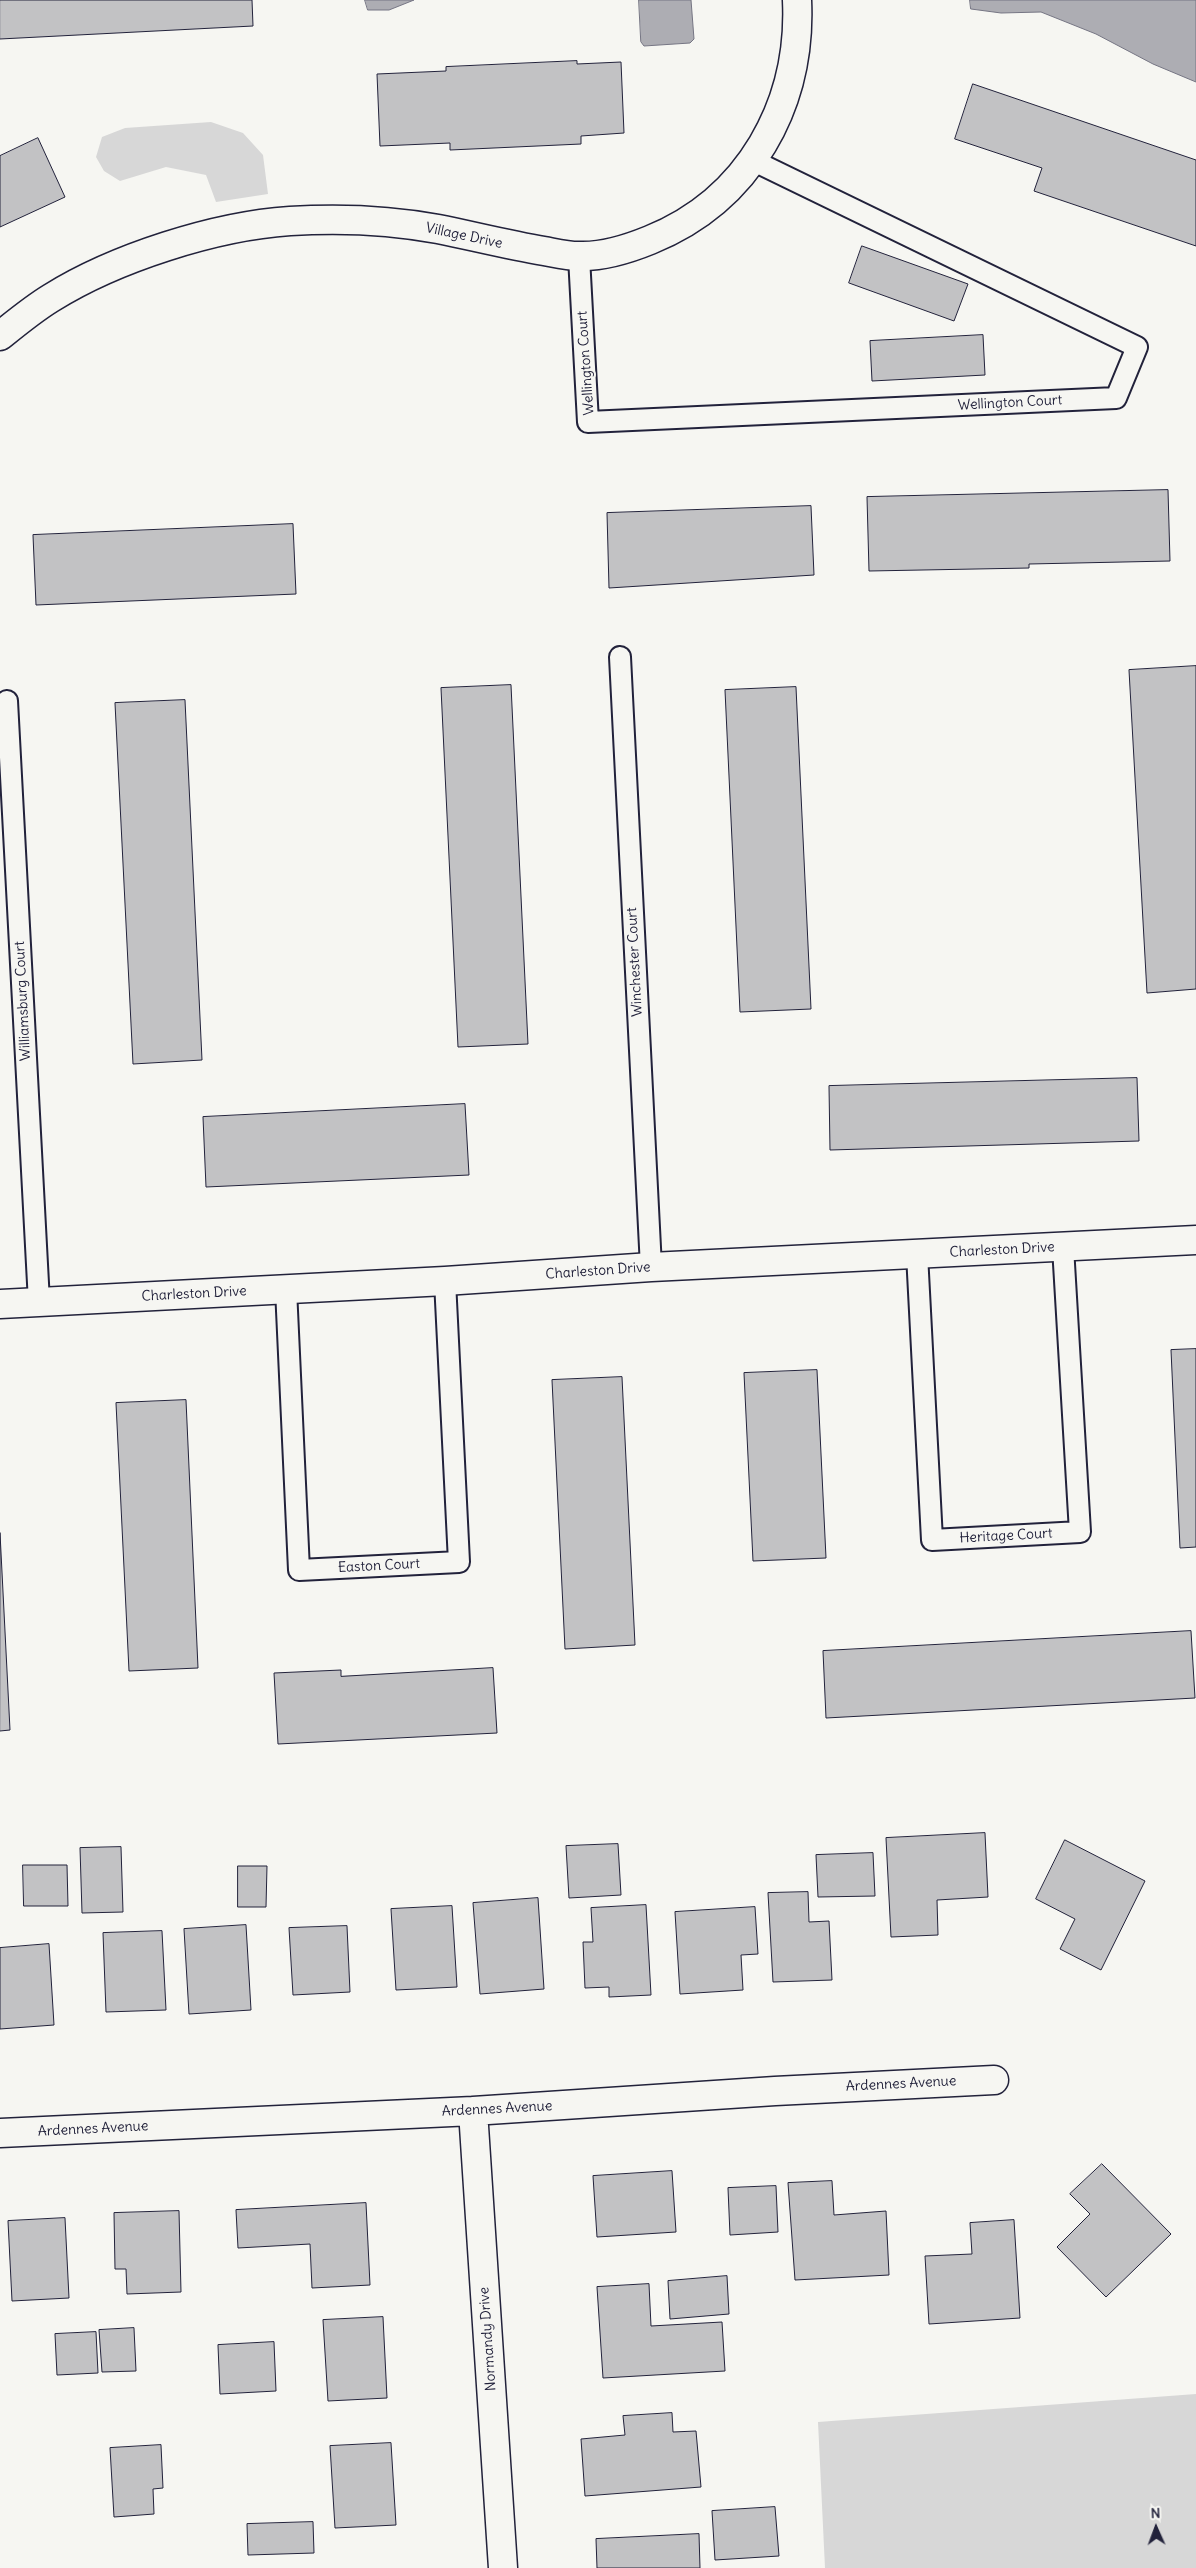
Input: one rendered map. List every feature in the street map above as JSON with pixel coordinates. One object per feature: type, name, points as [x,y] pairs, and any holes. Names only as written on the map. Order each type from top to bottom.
[{"type":"street","name":"Village Drive","points":[[0,336],[51,298],[101,272],[146,253],[196,238],[287,222],[334,220],[387,222],[437,229],[494,242],[579,256],[625,251],[678,229],[722,196],[754,161],[779,113],[795,57],[797,0]]},
{"type":"street","name":"Charleston Drive","points":[[0,1304],[446,1281],[651,1267],[1196,1240]]},
{"type":"street","name":"Ardennes Avenue","points":[[0,2133],[473,2111],[994,2080]]},
{"type":"street","name":"Normandy Drive","points":[[473,2111],[503,2568]]},
{"type":"lane","name":"Wellington Court","points":[[579,256],[588,422],[1116,398],[1137,347],[754,161]]},
{"type":"lane","name":"Winchester Court","points":[[620,657],[651,1267]]},
{"type":"lane","name":"Williamsburg Court","points":[[6,701],[39,1302]]},
{"type":"lane","name":"Heritage Court","points":[[917,1254],[932,1540],[1080,1532],[1063,1247]]},
{"type":"lane","name":"Easton Court","points":[[286,1289],[299,1570],[459,1562],[446,1281]]},
{"type":"shaded area","points":[[365,0],[414,0],[389,10],[368,10]]},
{"type":"shaded area","points":[[639,0],[691,0],[694,39],[690,43],[644,46],[641,42]]},
{"type":"shaded area","points":[[970,0],[1196,0],[1196,82],[1153,64],[1096,34],[1041,12],[1001,13],[971,9]]},
{"type":"shaded area","points":[[211,122],[243,133],[263,155],[268,194],[216,202],[206,175],[166,167],[120,181],[104,171],[96,157],[102,137],[125,128]]},
{"type":"shaded area","points":[[1196,2394],[1196,2568],[825,2568],[818,2422]]},
{"type":"building","points":[[0,0],[252,0],[253,26],[0,39]]},
{"type":"building","points":[[577,61],[577,64],[621,62],[624,133],[581,136],[581,144],[450,150],[450,143],[380,146],[377,74],[446,71],[446,67]]},
{"type":"building","points":[[973,84],[1196,160],[1196,246],[1034,191],[1042,168],[955,139]]},
{"type":"building","points":[[38,138],[65,197],[0,227],[0,156]]},
{"type":"building","points":[[862,246],[968,284],[954,321],[849,283]]},
{"type":"building","points":[[983,335],[985,375],[872,381],[870,341]]},
{"type":"building","points":[[1168,490],[1170,561],[1029,564],[1029,568],[869,571],[867,497]]},
{"type":"building","points":[[811,506],[814,575],[609,588],[607,513]]},
{"type":"building","points":[[293,524],[296,594],[36,605],[33,535]]},
{"type":"building","points":[[1196,666],[1196,989],[1147,993],[1129,670]]},
{"type":"building","points":[[511,685],[528,1044],[458,1047],[441,688]]},
{"type":"building","points":[[796,687],[811,1009],[740,1012],[725,690]]},
{"type":"building","points":[[185,700],[202,1060],[133,1064],[115,703]]},
{"type":"building","points":[[1137,1078],[1139,1141],[830,1150],[829,1086]]},
{"type":"building","points":[[465,1104],[469,1175],[206,1187],[203,1117]]},
{"type":"building","points":[[1196,1349],[1196,1547],[1180,1548],[1171,1350]]},
{"type":"building","points":[[817,1370],[826,1558],[753,1561],[744,1373]]},
{"type":"building","points":[[622,1377],[635,1645],[565,1649],[552,1380]]},
{"type":"building","points":[[186,1400],[198,1668],[129,1671],[116,1403]]},
{"type":"building","points":[[0,1533],[10,1730],[0,1731]]},
{"type":"building","points":[[1191,1631],[1195,1698],[826,1718],[823,1651]]},
{"type":"building","points":[[493,1668],[497,1733],[278,1744],[274,1673],[341,1670],[341,1676]]},
{"type":"building","points":[[985,1833],[988,1897],[937,1900],[938,1935],[891,1937],[886,1838]]},
{"type":"building","points":[[1065,1840],[1145,1881],[1101,1970],[1060,1949],[1075,1919],[1036,1899]]},
{"type":"building","points":[[618,1844],[621,1895],[569,1898],[566,1846]]},
{"type":"building","points":[[121,1847],[123,1912],[82,1913],[80,1848]]},
{"type":"building","points":[[873,1853],[875,1896],[818,1897],[816,1855]]},
{"type":"building","points":[[23,1865],[67,1865],[68,1906],[24,1906]]},
{"type":"building","points":[[238,1866],[267,1866],[266,1907],[238,1907]]},
{"type":"building","points":[[808,1892],[809,1922],[829,1921],[832,1980],[773,1982],[768,1893]]},
{"type":"building","points":[[538,1898],[544,1989],[480,1994],[473,1903]]},
{"type":"building","points":[[646,1905],[651,1995],[609,1997],[609,1987],[585,1988],[583,1942],[593,1942],[591,1908]]},
{"type":"building","points":[[452,1906],[457,1987],[396,1990],[391,1909]]},
{"type":"building","points":[[755,1907],[758,1954],[741,1955],[743,1990],[680,1994],[675,1912]]},
{"type":"building","points":[[246,1925],[251,2010],[189,2014],[184,1929]]},
{"type":"building","points":[[347,1926],[350,1992],[293,1995],[289,1928]]},
{"type":"building","points":[[162,1931],[166,2010],[106,2012],[103,1933]]},
{"type":"building","points":[[49,1944],[54,2025],[0,2029],[0,1948]]},
{"type":"building","points":[[1102,2164],[1171,2234],[1106,2297],[1057,2247],[1090,2214],[1070,2194]]},
{"type":"building","points":[[672,2171],[676,2232],[597,2237],[593,2176]]},
{"type":"building","points":[[832,2181],[834,2215],[886,2211],[889,2275],[795,2280],[788,2183]]},
{"type":"building","points":[[776,2186],[778,2232],[730,2235],[728,2188]]},
{"type":"building","points":[[366,2203],[370,2285],[312,2288],[310,2244],[238,2248],[236,2210]]},
{"type":"building","points":[[179,2211],[181,2292],[127,2294],[126,2269],[115,2269],[114,2213]]},
{"type":"building","points":[[65,2218],[69,2298],[12,2301],[8,2221]]},
{"type":"building","points":[[1014,2220],[1020,2318],[929,2324],[925,2256],[972,2254],[970,2223]]},
{"type":"building","points":[[727,2276],[729,2314],[670,2319],[668,2281]]},
{"type":"building","points":[[649,2284],[651,2326],[722,2322],[725,2371],[603,2378],[597,2287]]},
{"type":"building","points":[[383,2317],[387,2398],[328,2401],[323,2320]]},
{"type":"building","points":[[134,2328],[136,2371],[102,2372],[99,2330]]},
{"type":"building","points":[[96,2332],[98,2373],[57,2375],[55,2334]]},
{"type":"building","points":[[274,2342],[276,2391],[220,2394],[218,2345]]},
{"type":"building","points":[[672,2413],[673,2432],[696,2431],[701,2487],[585,2496],[581,2439],[625,2435],[623,2416]]},
{"type":"building","points":[[391,2443],[396,2525],[335,2528],[330,2446]]},
{"type":"building","points":[[161,2445],[163,2488],[153,2489],[154,2514],[114,2517],[110,2448]]},
{"type":"building","points":[[775,2507],[779,2556],[715,2560],[712,2511]]},
{"type":"building","points":[[313,2522],[314,2553],[248,2555],[247,2524]]},
{"type":"building","points":[[699,2534],[700,2568],[597,2568],[596,2539]]}]
